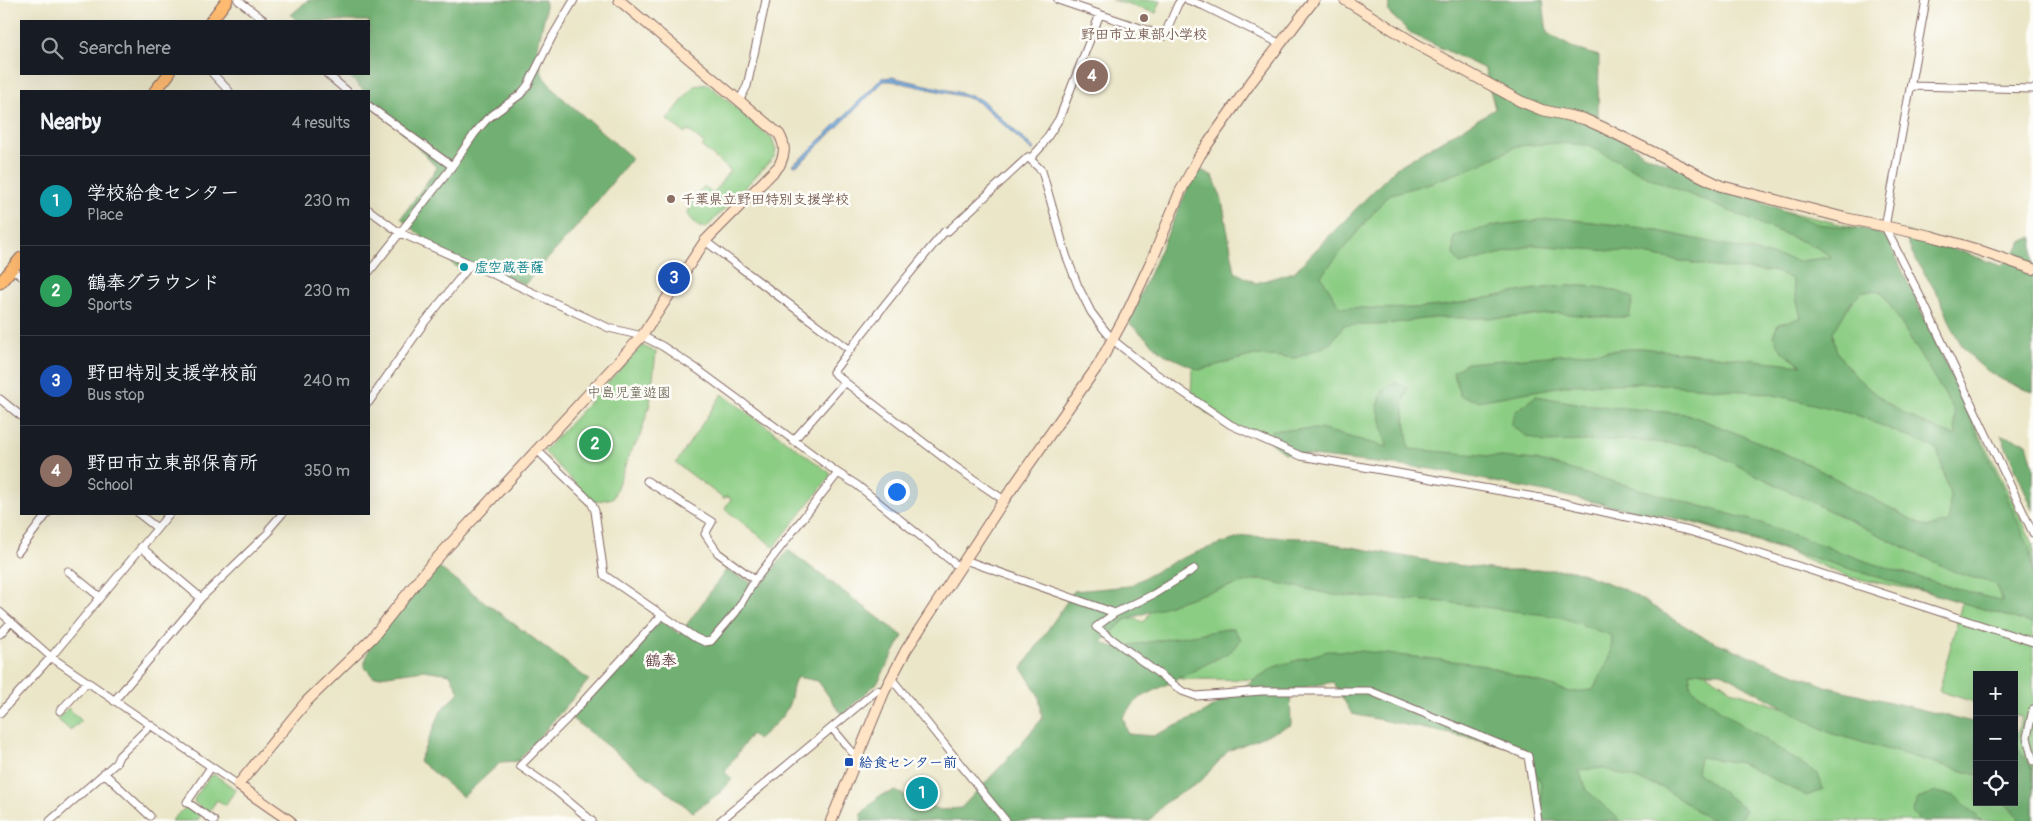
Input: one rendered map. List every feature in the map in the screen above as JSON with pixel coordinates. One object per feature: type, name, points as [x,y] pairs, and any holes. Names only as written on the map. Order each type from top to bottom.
[{"type":"main road","points":[[211,20],[227,0]]},
{"type":"main road","points":[[156,90],[168,75]]},
{"type":"main road","points":[[0,283],[17,273]]},
{"type":"street","points":[[238,0],[264,20]]},
{"type":"street","points":[[370,271],[452,166],[475,133],[487,119],[521,94],[528,85],[552,37],[574,0]]},
{"type":"street","points":[[238,786],[307,701],[372,638],[429,567],[642,336],[705,241],[779,166],[784,157],[785,149],[779,134],[618,0]]},
{"type":"street","points":[[740,101],[748,86],[766,0]]},
{"type":"street","points":[[1058,0],[1164,36],[1181,0]]},
{"type":"street","points":[[1188,0],[1280,44]]},
{"type":"street","points":[[831,821],[884,692],[906,650],[1004,500],[1076,398],[1113,340],[1140,287],[1190,172],[1252,81],[1314,0]]},
{"type":"street","points":[[1345,0],[1408,39],[1520,101],[1542,110],[1584,120],[1602,127],[1721,186],[1949,241],[2033,269]]},
{"type":"street","points":[[1926,0],[1885,227],[1924,304],[2033,533]]},
{"type":"street","points":[[1004,500],[958,468],[833,372],[946,231],[1028,157],[1030,159],[1041,147],[1059,119],[1100,14]]},
{"type":"street","points":[[214,75],[226,90]]},
{"type":"street","points":[[328,75],[346,90]]},
{"type":"street","points":[[1911,86],[2033,89]]},
{"type":"street","points":[[370,107],[452,166]]},
{"type":"street","points":[[1030,159],[1042,171],[1066,255],[1091,312],[1113,340],[1149,370],[1231,425],[1301,456],[1546,499],[1689,531],[2033,642]]},
{"type":"street","points":[[370,211],[400,233],[609,328],[642,336],[697,369],[963,564],[1115,613]]},
{"type":"street","points":[[705,241],[849,350]]},
{"type":"street","points":[[370,401],[424,323],[471,264]]},
{"type":"street","points":[[794,441],[845,382]]},
{"type":"street","points":[[0,399],[20,415]]},
{"type":"street","points":[[538,451],[591,502],[595,511],[604,575],[694,637],[705,642],[710,641],[736,612],[756,580],[838,473]]},
{"type":"street","points":[[646,481],[712,522],[705,534],[718,553],[756,580]]},
{"type":"street","points":[[18,552],[46,515]]},
{"type":"street","points":[[140,515],[157,528]]},
{"type":"street","points":[[0,713],[51,657],[168,515]]},
{"type":"street","points":[[114,701],[201,598],[268,532],[281,515]]},
{"type":"street","points":[[141,547],[201,598]]},
{"type":"street","points":[[1194,569],[1154,594],[1115,613],[1096,627],[1182,691],[1196,696],[1262,691],[1370,690],[1528,756],[1538,821]]},
{"type":"street","points":[[68,571],[100,597]]},
{"type":"street","points":[[0,612],[51,657],[290,821]]},
{"type":"street","points":[[592,821],[555,790],[520,766],[567,719],[662,615]]},
{"type":"street","points":[[0,634],[11,622]]},
{"type":"street","points":[[891,678],[1006,821]]},
{"type":"street","points":[[60,711],[87,682]]},
{"type":"street","points":[[720,821],[729,818],[877,690],[884,692]]},
{"type":"street","points":[[2033,709],[2027,738],[2033,761]]},
{"type":"street","points":[[50,821],[104,773],[150,726]]},
{"type":"street","points":[[832,728],[852,752],[858,755]]},
{"type":"street","points":[[211,767],[187,802],[204,818],[214,821]]},
{"type":"street","points":[[104,773],[150,816]]},
{"type":"green space","points":[[308,0],[545,0],[545,14],[537,51],[542,74],[558,94],[632,158],[572,232],[525,284],[475,264],[464,274],[401,218],[437,168],[370,97],[370,90],[363,90],[348,75],[370,75],[370,20],[296,20],[291,15]]},
{"type":"green space","points":[[1112,0],[1161,0],[1156,13]]},
{"type":"green space","points":[[1390,0],[1543,0],[1547,33],[1575,49],[1599,56],[1598,117],[1643,154],[1817,224],[1863,229],[1887,237],[2029,546],[2033,579],[2033,624],[1698,523],[1431,469],[1284,453],[1270,442],[1272,430],[1320,429],[1387,447],[1378,407],[1383,389],[1395,382],[1408,388],[1403,405],[1409,449],[1536,460],[1758,522],[1868,562],[2003,602],[1995,584],[1957,573],[1700,446],[1629,440],[1544,442],[1526,436],[1511,425],[1516,411],[1536,396],[1582,404],[1687,414],[1754,440],[1810,465],[1926,527],[1949,522],[1950,495],[1937,449],[1852,413],[1765,393],[1646,383],[1569,385],[1478,401],[1460,396],[1453,372],[1467,363],[1641,348],[1802,365],[1783,352],[1773,336],[1778,324],[1801,318],[1792,279],[1777,272],[1714,267],[1638,253],[1533,245],[1460,264],[1453,254],[1454,236],[1497,225],[1557,218],[1644,228],[1800,261],[1831,257],[1818,248],[1648,177],[1588,145],[1559,143],[1517,146],[1482,164],[1433,182],[1388,195],[1321,276],[1340,307],[1383,309],[1426,307],[1454,304],[1521,291],[1569,286],[1592,286],[1613,290],[1633,298],[1629,317],[1597,317],[1559,313],[1506,318],[1432,318],[1379,325],[1344,325],[1330,344],[1297,358],[1254,355],[1199,370],[1164,354],[1128,322],[1197,168],[1213,176],[1222,200],[1235,272],[1256,283],[1294,272],[1396,168],[1495,109],[1485,69],[1412,34],[1388,12]],"holes":[[[1863,291],[1882,292],[1954,410],[1956,436],[1923,423],[1891,405],[1862,382],[1849,369],[1838,353],[1833,333],[1850,304]]]},
{"type":"green space","points":[[708,84],[772,139],[776,151],[774,157],[705,229],[699,227],[687,214],[695,196],[704,186],[713,194],[730,170],[702,147],[704,144],[688,130],[685,133],[667,120],[694,86]]},
{"type":"green space","points":[[1589,130],[1715,193],[1879,233],[1906,280],[2033,544],[2033,821],[1541,821],[1528,739],[1334,680],[1182,679],[1164,673],[1103,631],[1095,606],[1144,622],[1166,588],[1190,579],[1367,582],[1580,615],[1671,650],[1732,690],[1756,699],[1930,754],[1973,743],[1973,806],[2018,806],[2018,730],[2022,717],[2018,716],[2018,671],[1973,671],[1973,702],[1939,691],[1963,599],[1848,577],[1790,552],[1684,520],[1614,507],[1530,484],[1279,444],[1220,421],[1205,412],[1191,399],[1192,370],[1225,325],[1323,268],[1348,227],[1430,161]]},
{"type":"green space","points":[[1905,231],[2001,266],[2019,247],[2020,243],[2033,237],[2033,392],[2011,384],[1989,372],[1971,357],[1963,347],[1954,332],[1939,297],[1910,248]]},
{"type":"green space","name":"中島児童遊園","points":[[642,346],[656,352],[650,404],[639,439],[630,452],[613,498],[593,502],[544,451]]},
{"type":"green space","points":[[722,394],[830,473],[830,477],[774,547],[726,510],[725,508],[731,499],[726,496],[724,499],[676,463]]},
{"type":"green space","points":[[2001,435],[2027,443],[2033,466],[2033,510]]},
{"type":"green space","points":[[1245,536],[1301,538],[1441,563],[1497,570],[1573,570],[1626,590],[1703,637],[1828,687],[1973,722],[1973,774],[1830,733],[1720,672],[1689,672],[1691,688],[1740,724],[1818,774],[1823,789],[1807,796],[1741,763],[1700,757],[1697,772],[1746,810],[1738,821],[1719,821],[1706,817],[1663,788],[1602,768],[1579,770],[1586,790],[1621,821],[1542,821],[1541,783],[1524,749],[1352,714],[1333,682],[1290,690],[1291,725],[1228,751],[1200,782],[1166,802],[1149,821],[861,821],[862,813],[879,796],[895,791],[941,810],[961,808],[1004,763],[1042,719],[1039,696],[1022,668],[1074,591],[1129,586],[1175,561]],"holes":[[[1260,579],[1334,595],[1444,602],[1561,617],[1612,636],[1610,657],[1593,690],[1571,692],[1479,664],[1360,651],[1328,651],[1274,667],[1200,715],[1153,736],[1128,734],[1123,717],[1138,699],[1230,652],[1241,640],[1233,628],[1114,648],[1102,642],[1125,620],[1205,593]]]},
{"type":"green space","points":[[788,550],[903,636],[878,682],[842,715],[818,681],[797,677],[789,704],[783,715],[757,740],[751,734],[725,772],[732,779],[722,791],[693,812],[571,718],[661,620],[680,634],[726,570],[760,586]]},
{"type":"green space","points":[[434,564],[589,680],[518,761],[501,762],[463,797],[419,761],[442,709],[459,692],[450,674],[424,670],[373,677],[364,666],[371,642]]},
{"type":"green space","points":[[68,708],[82,721],[70,730],[57,719]]},
{"type":"green space","points":[[2018,748],[2033,771],[2033,821],[2022,821],[2008,806],[2018,806]]},
{"type":"green space","points":[[215,775],[236,790],[225,805],[217,800],[208,813],[195,803],[194,799],[210,776]]},
{"type":"green space","points":[[1936,792],[1955,796],[1982,821],[1920,821],[1912,812],[1918,799]]},
{"type":"green space","points":[[187,806],[199,814],[197,821],[171,821]]},
{"type":"water","points":[[892,77],[965,94],[982,100],[1034,149],[1032,151],[980,103],[965,97],[892,81],[884,81],[806,158],[796,166],[792,165],[804,156],[882,78]]},
{"type":"place","name":"野田市立東部小学校","points":[[1144,18]]},
{"type":"place","name":"野田市立東部保育所","points":[[1092,76]]},
{"type":"place","name":"千葉県立野田特別支援学校","points":[[671,199]]},
{"type":"place","name":"虚空蔵菩薩","points":[[464,267]]},
{"type":"place","name":"野田特別支援学校前","points":[[674,278]]},
{"type":"place","name":"鶴奉グラウンド","points":[[595,444]]},
{"type":"place","name":"給食センター前","points":[[849,762]]},
{"type":"place","name":"学校給食センター","points":[[922,793]]},
{"type":"district","name":"鶴奉","points":[[661,661]]}]
